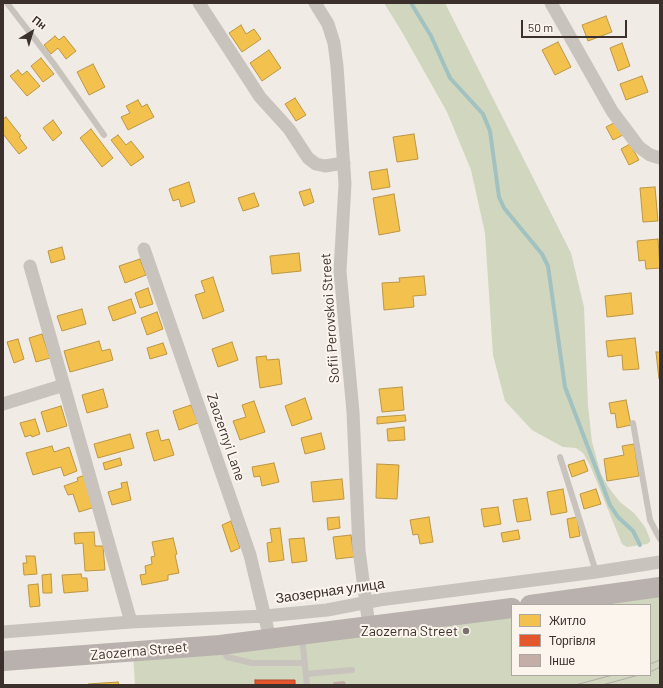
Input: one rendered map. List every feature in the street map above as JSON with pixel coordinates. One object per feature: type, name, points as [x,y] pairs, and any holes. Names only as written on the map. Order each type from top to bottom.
[{"type":"main road","points":[[537,604],[660,587]]},
{"type":"main road","name":"Zaozerna Street","points":[[3,662],[220,645],[511,608]]},
{"type":"street","points":[[199,3],[260,97],[289,129],[308,158],[316,164],[324,166],[344,163]]},
{"type":"street","name":"Sofii Perovskoi Street","points":[[315,3],[328,24],[334,43],[337,66],[345,184],[340,271],[353,412],[359,550],[369,626]]},
{"type":"street","points":[[551,3],[612,111],[639,147],[650,155],[660,158]]},
{"type":"street","name":"Zaozernyi Lane","points":[[144,248],[250,555],[270,639]]},
{"type":"street","points":[[30,266],[131,622]]},
{"type":"street","points":[[3,404],[64,385]]},
{"type":"street","name":"Заозерная улица","points":[[3,632],[131,622],[265,616],[327,610],[365,602],[596,572],[660,562]]},
{"type":"lane","points":[[7,3],[54,64],[104,135]]},
{"type":"lane","points":[[633,423],[650,520],[660,539]]},
{"type":"lane","points":[[560,456],[596,572]]},
{"type":"lane","points":[[302,634],[307,685]]},
{"type":"lane","points":[[220,645],[227,657],[252,663],[305,664]]},
{"type":"lane","points":[[306,674],[352,670]]},
{"type":"green space","points":[[384,3],[445,3],[571,253],[584,307],[588,406],[592,442],[601,474],[609,488],[620,502],[634,513],[645,527],[650,539],[650,542],[647,544],[627,547],[622,544],[590,465],[583,453],[576,448],[563,447],[532,430],[505,401],[493,355],[485,233],[471,170],[447,112]]},
{"type":"green space","points":[[660,592],[660,685],[135,685],[133,652],[511,614],[511,676],[651,676],[651,604],[578,604]]},
{"type":"building: Житло","points":[[606,16],[612,32],[588,41],[582,25]]},
{"type":"building: Житло","points":[[241,25],[246,34],[254,29],[261,39],[242,52],[229,33]]},
{"type":"building: Житло","points":[[55,36],[59,40],[64,36],[76,51],[66,59],[58,48],[51,54],[44,45]]},
{"type":"building: Житло","points":[[558,42],[571,67],[555,75],[542,50]]},
{"type":"building: Житло","points":[[622,43],[630,66],[618,71],[610,48]]},
{"type":"building: Житло","points":[[269,50],[281,68],[262,81],[250,63]]},
{"type":"building: Житло","points":[[41,58],[54,74],[43,82],[31,66]]},
{"type":"building: Житло","points":[[93,64],[105,87],[89,95],[77,72]]},
{"type":"building: Житло","points":[[18,70],[22,75],[27,71],[40,86],[27,96],[10,76]]},
{"type":"building: Житло","points":[[642,76],[648,92],[626,100],[620,84]]},
{"type":"building: Житло","points":[[295,98],[306,115],[296,121],[285,104]]},
{"type":"building: Житло","points":[[138,100],[142,107],[147,104],[154,117],[128,130],[121,117],[130,113],[126,106]]},
{"type":"building: Житло","points":[[6,117],[21,136],[19,137],[27,148],[19,154],[3,134],[3,119]]},
{"type":"building: Житло","points":[[53,120],[62,133],[53,141],[43,128]]},
{"type":"building: Житло","points":[[616,122],[623,135],[613,140],[606,127]]},
{"type":"building: Житло","points":[[91,129],[113,158],[102,167],[80,138]]},
{"type":"building: Житло","points":[[414,134],[418,159],[397,162],[393,137]]},
{"type":"building: Житло","points":[[118,135],[126,145],[131,141],[144,157],[131,166],[111,140]]},
{"type":"building: Житло","points":[[630,144],[639,160],[629,165],[621,149]]},
{"type":"building: Житло","points":[[387,169],[390,187],[372,190],[369,172]]},
{"type":"building: Житло","points":[[189,182],[195,202],[181,207],[179,199],[173,201],[169,189]]},
{"type":"building: Житло","points":[[655,187],[658,221],[643,222],[640,188]]},
{"type":"building: Житло","points":[[310,189],[314,202],[304,206],[299,192]]},
{"type":"building: Житло","points":[[254,193],[259,206],[243,211],[238,198]]},
{"type":"building: Житло","points":[[394,194],[400,231],[379,235],[373,198]]},
{"type":"building: Житло","points":[[658,239],[660,268],[646,269],[645,260],[639,261],[637,241]]},
{"type":"building: Житло","points":[[62,247],[65,259],[51,263],[48,251]]},
{"type":"building: Житло","points":[[299,253],[301,271],[272,274],[270,256]]},
{"type":"building: Житло","points":[[140,259],[146,275],[125,283],[119,266]]},
{"type":"building: Житло","points":[[424,276],[426,295],[413,296],[414,307],[384,310],[382,283],[400,282],[399,278]]},
{"type":"building: Житло","points":[[213,277],[224,311],[203,319],[195,295],[205,292],[201,281]]},
{"type":"building: Житло","points":[[148,288],[153,304],[140,308],[135,293]]},
{"type":"building: Житло","points":[[631,293],[633,314],[607,317],[605,296]]},
{"type":"building: Житло","points":[[131,299],[136,313],[113,321],[108,307]]},
{"type":"building: Житло","points":[[82,309],[86,324],[62,331],[57,316]]},
{"type":"building: Житло","points":[[157,312],[163,329],[147,335],[141,318]]},
{"type":"building: Житло","points":[[42,334],[50,358],[36,362],[29,338]]},
{"type":"building: Житло","points":[[635,338],[639,369],[623,370],[622,355],[608,357],[606,341]]},
{"type":"building: Житло","points":[[18,339],[24,359],[14,363],[7,342]]},
{"type":"building: Житло","points":[[99,341],[102,351],[110,349],[113,360],[70,372],[64,351]]},
{"type":"building: Житло","points":[[232,342],[238,360],[218,367],[212,349]]},
{"type":"building: Житло","points":[[163,343],[167,354],[150,359],[147,348]]},
{"type":"building: Житло","points":[[656,352],[660,352],[660,379],[659,379]]},
{"type":"building: Житло","points":[[266,356],[267,360],[279,359],[282,384],[260,388],[256,357]]},
{"type":"building: Житло","points":[[402,387],[404,410],[382,412],[379,389]]},
{"type":"building: Житло","points":[[103,389],[108,407],[87,413],[82,395]]},
{"type":"building: Житло","points":[[305,398],[312,419],[292,426],[285,406]]},
{"type":"building: Житло","points":[[626,400],[631,425],[617,428],[615,413],[611,414],[609,403]]},
{"type":"building: Житло","points":[[254,401],[265,432],[240,440],[233,421],[246,417],[242,405]]},
{"type":"building: Житло","points":[[191,405],[198,423],[179,430],[173,411]]},
{"type":"building: Житло","points":[[61,406],[67,426],[47,432],[41,412]]},
{"type":"building: Житло","points":[[405,415],[406,421],[377,424],[377,417]]},
{"type":"building: Житло","points":[[35,419],[40,434],[32,437],[31,435],[25,437],[20,423]]},
{"type":"building: Житло","points":[[404,427],[405,440],[388,441],[387,429]]},
{"type":"building: Житло","points":[[158,430],[161,441],[169,439],[174,455],[154,461],[146,433]]},
{"type":"building: Житло","points":[[321,433],[325,449],[305,454],[301,438]]},
{"type":"building: Житло","points":[[130,434],[134,448],[98,458],[94,444]]},
{"type":"building: Житло","points":[[634,444],[639,476],[607,481],[604,459],[624,455],[622,446]]},
{"type":"building: Житло","points":[[52,446],[54,452],[69,447],[77,471],[64,476],[61,467],[33,475],[26,453]]},
{"type":"building: Житло","points":[[120,458],[122,465],[105,470],[103,463]]},
{"type":"building: Житло","points":[[584,460],[588,471],[572,477],[568,465]]},
{"type":"building: Житло","points":[[274,463],[279,482],[262,486],[260,476],[254,477],[252,467]]},
{"type":"building: Житло","points":[[377,464],[399,465],[397,499],[376,498]]},
{"type":"building: Житло","points":[[85,475],[95,507],[79,512],[73,494],[68,495],[64,486],[78,481],[77,478]]},
{"type":"building: Житло","points":[[342,479],[344,499],[313,502],[311,482]]},
{"type":"building: Житло","points":[[127,482],[131,500],[112,505],[108,492],[122,488],[121,483]]},
{"type":"building: Житло","points":[[563,489],[567,512],[551,515],[547,492]]},
{"type":"building: Житло","points":[[596,489],[601,504],[584,509],[580,494]]},
{"type":"building: Житло","points":[[527,498],[531,520],[517,522],[513,500]]},
{"type":"building: Житло","points":[[498,507],[501,524],[484,527],[481,509]]},
{"type":"building: Житло","points":[[339,517],[340,528],[328,530],[327,518]]},
{"type":"building: Житло","points":[[429,517],[433,542],[420,544],[418,534],[413,535],[410,520]]},
{"type":"building: Житло","points":[[577,517],[580,536],[570,538],[567,519]]},
{"type":"building: Житло","points":[[231,521],[240,548],[231,552],[222,525]]},
{"type":"building: Житло","points":[[280,528],[284,560],[269,562],[267,543],[272,542],[270,529]]},
{"type":"building: Житло","points":[[518,530],[520,539],[503,542],[501,533]]},
{"type":"building: Житло","points":[[94,532],[95,546],[103,546],[105,570],[85,571],[83,543],[75,544],[74,533]]},
{"type":"building: Житло","points":[[351,535],[354,557],[336,559],[333,537]]},
{"type":"building: Житло","points":[[173,538],[177,554],[175,555],[179,573],[168,575],[168,580],[142,585],[140,575],[146,574],[145,566],[152,564],[151,557],[155,556],[152,542]]},
{"type":"building: Житло","points":[[304,538],[307,561],[292,563],[289,539]]},
{"type":"building: Житло","points":[[26,556],[35,556],[37,574],[24,575],[23,563],[27,563]]},
{"type":"building: Житло","points":[[51,574],[52,593],[43,593],[42,575]]},
{"type":"building: Житло","points":[[81,574],[82,578],[87,578],[88,591],[64,593],[62,575]]},
{"type":"building: Житло","points":[[38,584],[40,606],[30,607],[28,585]]},
{"type":"building: Житло","points":[[118,682],[119,685],[88,685],[88,684]]},
{"type":"building: Торгівля","points":[[255,680],[295,680],[295,685],[255,685]]},
{"type":"building: Інше","points":[[344,681],[347,685],[332,685],[334,682]]},
{"type":"waterway","points":[[411,3],[431,36],[450,78],[483,114],[490,131],[499,197],[504,208],[542,254],[548,266],[565,387],[610,505],[618,517],[633,531],[640,545]]},
{"type":"tram line","points":[[651,664],[660,660]]},
{"type":"tram line","points":[[651,672],[660,667]]},
{"type":"tram line","points":[[575,685],[609,676]]},
{"type":"tram line","points":[[602,685],[635,676]]},
{"type":"place","name":"Zaozerna Street","points":[[466,631]]}]
